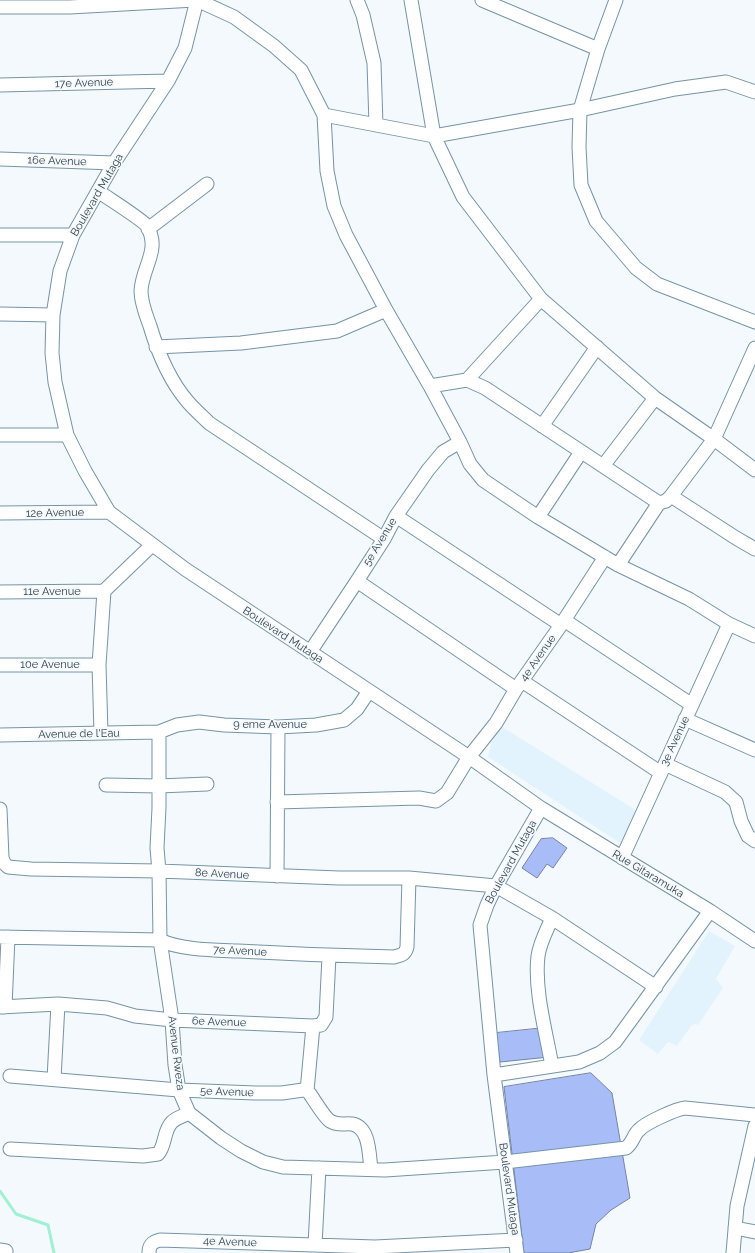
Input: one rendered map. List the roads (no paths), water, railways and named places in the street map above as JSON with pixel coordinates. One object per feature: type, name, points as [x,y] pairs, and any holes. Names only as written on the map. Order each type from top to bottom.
[{"type":"street","points":[[0,7],[26,4],[70,7],[196,0],[234,17],[274,46],[301,70],[324,115],[327,171],[334,206],[346,234],[386,310],[430,386],[470,464],[483,480],[538,517],[618,565],[689,599],[729,624],[755,636]]},
{"type":"street","name":"Boulevard Mutaga","points":[[196,0],[185,48],[168,81],[114,163],[73,235],[60,271],[53,315],[52,353],[55,382],[68,435],[85,471],[109,512],[185,570],[469,758],[541,808],[496,886],[482,917],[480,932],[494,1075],[517,1253]]},
{"type":"street","points":[[358,0],[374,63],[376,125]]},
{"type":"street","points":[[411,0],[434,136],[463,197],[541,299],[655,398],[714,439],[755,470]]},
{"type":"street","points":[[482,0],[598,49]]},
{"type":"street","points":[[616,0],[598,49],[580,110],[579,146],[581,185],[596,221],[636,268],[657,284],[755,322]]},
{"type":"street","name":"17e Avenue","points":[[0,85],[168,81]]},
{"type":"street","points":[[324,115],[434,136],[580,110],[675,89],[726,82],[755,92]]},
{"type":"street","name":"16e Avenue","points":[[0,159],[114,163]]},
{"type":"street","points":[[148,229],[207,184]]},
{"type":"street","points":[[98,191],[146,225],[148,229],[152,241],[151,257],[145,272],[141,290],[143,307],[156,347],[172,380],[188,402],[209,423],[384,539]]},
{"type":"street","points":[[0,235],[73,235]]},
{"type":"street","points":[[467,380],[541,299]]},
{"type":"street","points":[[156,347],[241,343],[337,331],[386,310]]},
{"type":"street","points":[[0,314],[53,315]]},
{"type":"street","points":[[542,426],[597,347]]},
{"type":"street","points":[[618,565],[659,503],[666,501],[671,496],[714,439],[755,348]]},
{"type":"street","points":[[430,386],[467,380],[485,388],[659,503]]},
{"type":"street","points":[[603,466],[655,398]]},
{"type":"street","points":[[0,435],[68,435]]},
{"type":"street","name":"5e Avenue","points":[[310,652],[384,539],[396,516],[428,470],[443,452],[460,442]]},
{"type":"street","points":[[538,517],[581,452]]},
{"type":"street","points":[[671,496],[755,549]]},
{"type":"street","name":"12e Avenue","points":[[0,513],[109,512]]},
{"type":"street","points":[[396,516],[692,705]]},
{"type":"street","points":[[101,733],[99,664],[104,591],[152,545]]},
{"type":"street","name":"4e Avenue","points":[[277,802],[419,798],[436,801],[447,793],[469,758],[496,723],[519,685],[563,623],[605,557]]},
{"type":"street","points":[[357,581],[519,685],[663,768],[725,792],[736,802],[741,821],[748,836],[755,841]]},
{"type":"street","name":"11e Avenue","points":[[0,592],[104,591]]},
{"type":"street","name":"3e Avenue","points":[[622,858],[729,624]]},
{"type":"street","name":"10e Avenue","points":[[0,665],[99,664]]},
{"type":"street","name":"9 eme Avenue","points":[[159,732],[177,725],[199,722],[224,725],[278,727],[316,726],[344,720],[357,709],[369,692]]},
{"type":"street","points":[[685,720],[755,750]]},
{"type":"street","points":[[277,876],[278,727]]},
{"type":"street","name":"Avenue de l'Eau","points":[[0,735],[159,732]]},
{"type":"street","name":"Avenue Rweza","points":[[159,732],[157,848],[159,871],[160,940],[172,1020],[175,1065],[179,1090],[189,1113],[221,1138],[263,1162],[283,1167],[385,1170],[505,1162],[626,1148],[631,1144],[639,1130],[677,1109],[685,1108],[755,1115]]},
{"type":"street","points":[[106,784],[159,786],[207,784]]},
{"type":"street","name":"Rue Gitaramuka","points":[[541,808],[710,911],[755,941]]},
{"type":"street","name":"8e Avenue","points":[[0,809],[2,863],[8,867],[31,869],[159,871],[277,876],[409,878],[496,886]]},
{"type":"street","name":"7e Avenue","points":[[4,937],[160,940],[169,944],[202,949],[329,956],[394,957],[402,955],[407,947],[409,878]]},
{"type":"street","points":[[496,886],[552,918],[656,987]]},
{"type":"street","points":[[494,1075],[579,1062],[600,1054],[615,1042],[710,911]]},
{"type":"street","points":[[552,918],[541,943],[538,956],[538,986],[552,1066]]},
{"type":"street","points":[[2,1007],[4,937]]},
{"type":"street","points":[[329,956],[326,1017],[321,1025],[313,1026],[307,1092],[330,1121],[339,1125],[352,1124],[360,1128],[366,1136],[371,1169]]},
{"type":"street","points":[[54,1079],[58,1004]]},
{"type":"street","name":"6e Avenue","points":[[2,1007],[58,1004],[107,1008],[135,1016],[172,1020],[313,1026]]},
{"type":"street","name":"5e Avenue","points":[[10,1076],[179,1090],[255,1093],[282,1093],[303,1090],[307,1092]]},
{"type":"street","points":[[10,1149],[143,1156],[158,1154],[163,1146],[167,1127],[173,1120],[189,1113]]},
{"type":"street","points":[[733,1253],[737,1206],[755,1126]]},
{"type":"street","points":[[315,1245],[318,1168]]},
{"type":"street","points":[[735,1228],[755,1232]]},
{"type":"street","name":"4e Avenue","points":[[149,1253],[149,1247],[153,1242],[160,1240],[375,1247],[516,1240]]},
{"type":"waterway","points":[[0,1191],[16,1214],[48,1225],[54,1253]]}]
